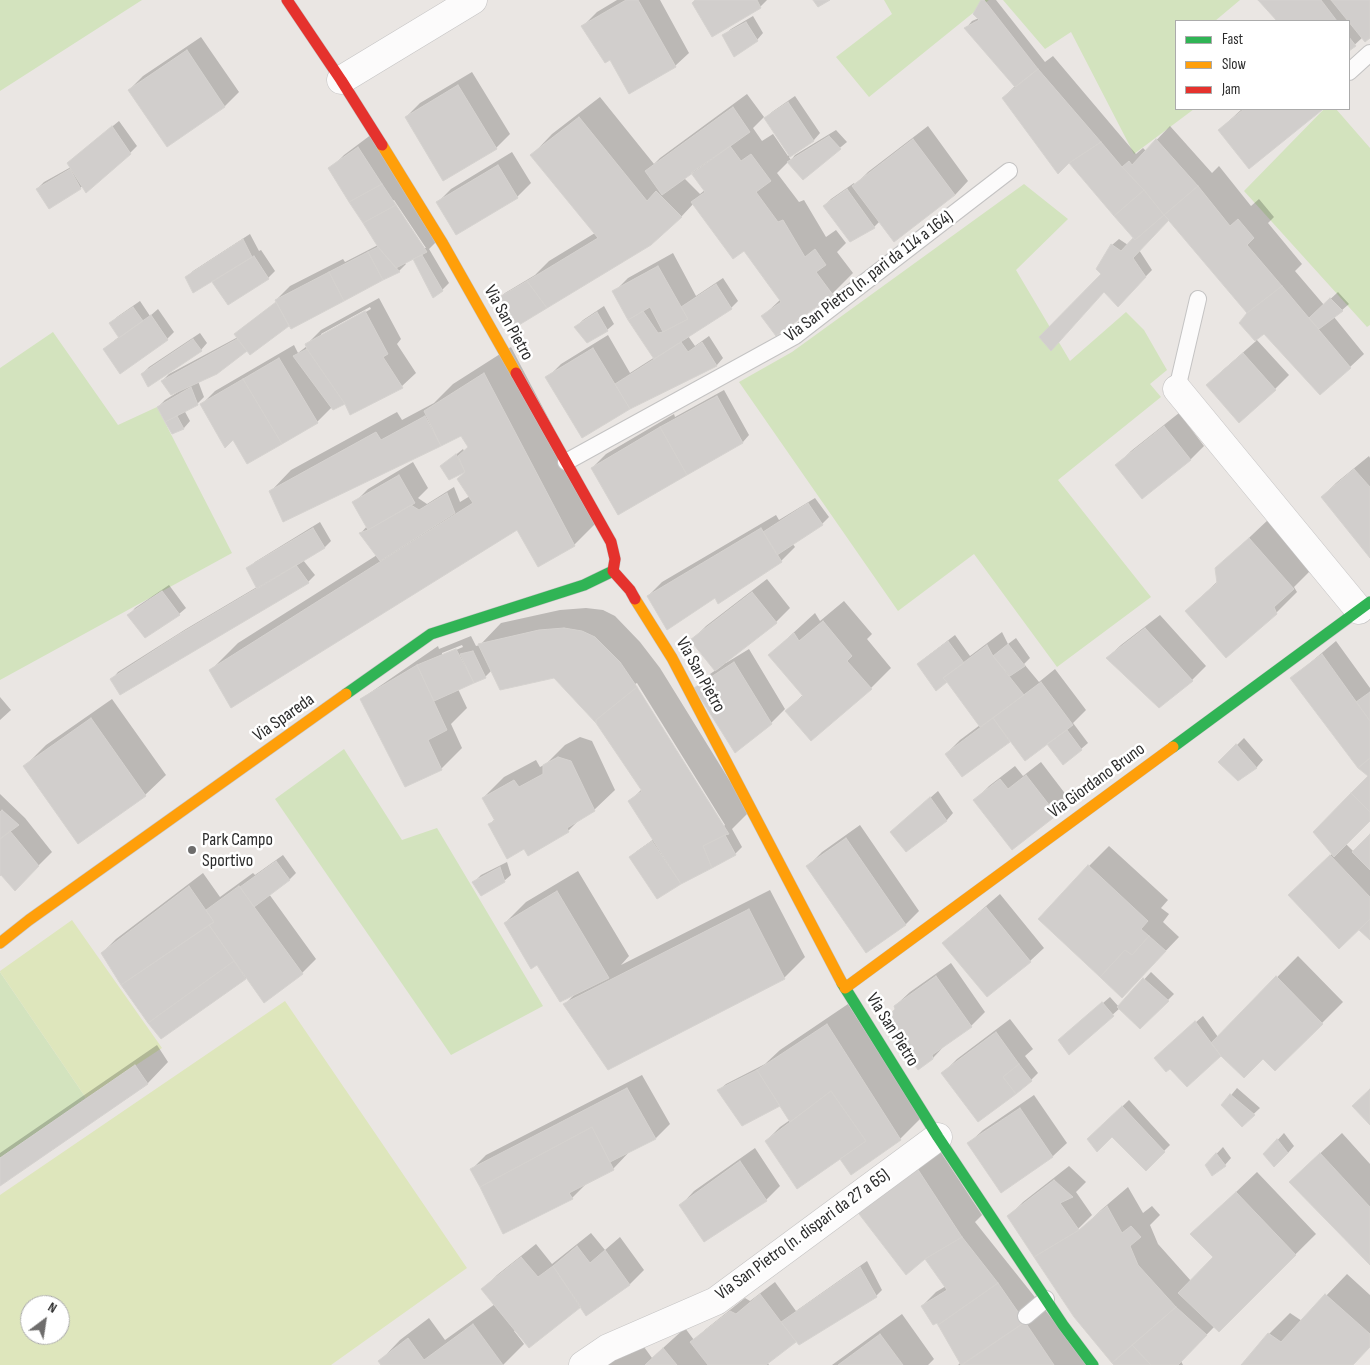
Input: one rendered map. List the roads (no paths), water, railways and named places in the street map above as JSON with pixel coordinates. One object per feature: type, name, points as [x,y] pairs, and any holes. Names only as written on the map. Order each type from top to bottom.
[{"type":"street","name":"Via San Pietro","points":[[287,0],[341,80],[443,244],[611,542],[614,559],[613,570],[630,590],[672,658],[845,988],[938,1137],[1063,1325],[1093,1365]]},
{"type":"street","points":[[341,80],[472,0]]},
{"type":"street","points":[[1177,389],[1365,606]]},
{"type":"street","name":"Via Spareda","points":[[0,943],[431,634],[584,585],[613,570]]},
{"type":"street","name":"Via Giordano Bruno","points":[[845,988],[1365,606]]},
{"type":"street","name":"Via San Pietro (n. dispari da 27 a 65)","points":[[583,1365],[608,1348],[716,1301],[938,1137]]},
{"type":"lane","points":[[1350,71],[1370,54]]},
{"type":"lane","name":"Via San Pietro (n. pari da 114 a 164)","points":[[566,462],[795,336],[1009,171]]},
{"type":"lane","points":[[1177,389],[1198,298]]},
{"type":"lane","points":[[1026,1316],[1046,1299]]},
{"type":"place","name":"Park Campo Sportivo","points":[[192,850]]}]
